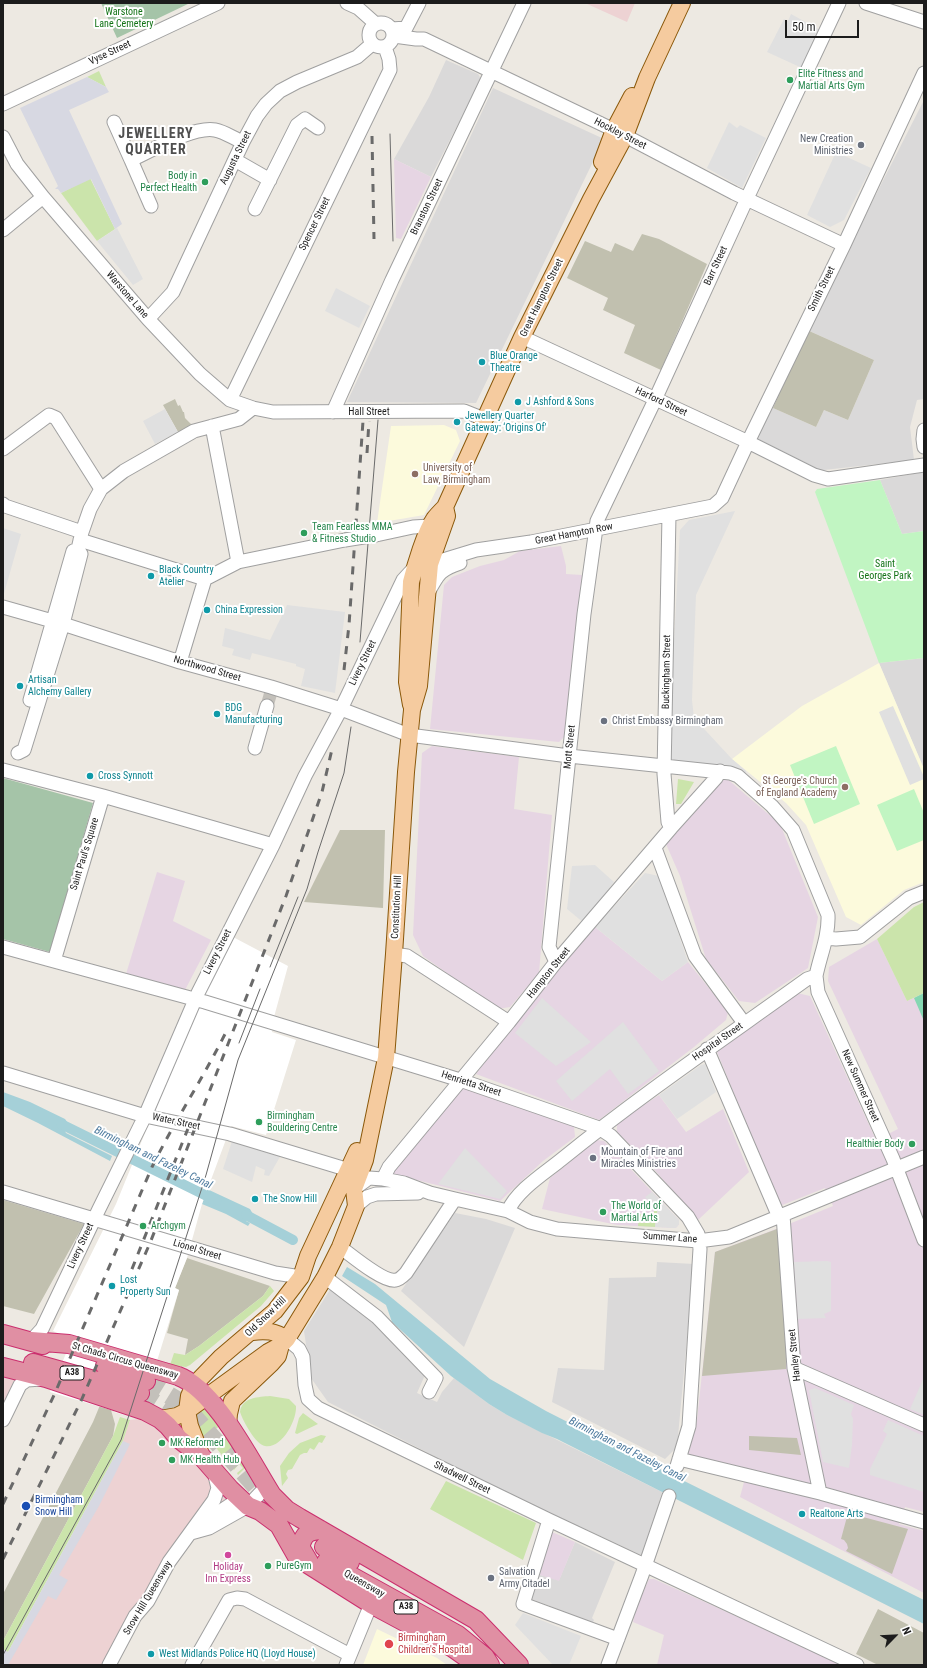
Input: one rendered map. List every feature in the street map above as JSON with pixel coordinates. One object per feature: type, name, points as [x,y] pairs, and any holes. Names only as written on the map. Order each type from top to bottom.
[{"type":"highway","name":"A38","points":[[3,1334],[66,1352],[143,1387],[3,1357]]},
{"type":"highway","name":"St Chads Circus Queensway","points":[[31,1341],[69,1344],[178,1376],[200,1391],[228,1425],[272,1495],[320,1551]]},
{"type":"highway","points":[[3,1367],[46,1378],[152,1415],[168,1426],[179,1440],[202,1457],[248,1506],[260,1511],[279,1525],[296,1555],[320,1551],[476,1620],[519,1665]]},
{"type":"highway","points":[[320,1551],[371,1604],[437,1639],[477,1665]]},
{"type":"highway","name":"Queensway","points":[[320,1551],[458,1636],[485,1657],[490,1665]]},
{"type":"main road","name":"Great Hampton Street","points":[[414,568],[430,526],[434,518],[445,507],[522,337],[591,199],[620,133],[682,3]]},
{"type":"main road","name":"Great Hampton Street","points":[[430,564],[447,516],[445,507]]},
{"type":"main road","name":"Constitution Hill","points":[[315,1243],[329,1233],[347,1196],[354,1189],[365,1160],[386,1058],[403,802],[412,710],[418,686],[430,564]]},
{"type":"main road","name":"Constitution Hill","points":[[409,649],[419,575],[430,564]]},
{"type":"main road","name":"Constitution Hill","points":[[412,710],[407,682],[411,582],[414,568]]},
{"type":"main road","name":"Constitution Hill","points":[[350,1170],[377,1103]]},
{"type":"main road","name":"Old Snow Hill","points":[[200,1391],[221,1357],[275,1311],[301,1277],[308,1256],[350,1170]]},
{"type":"main road","name":"Constitution Hill","points":[[325,1277],[340,1248],[356,1206],[354,1189]]},
{"type":"main road","points":[[228,1425],[232,1401],[278,1356],[284,1342],[325,1277]]},
{"type":"main road","points":[[275,1311],[283,1317],[290,1318],[306,1308]]},
{"type":"main road","points":[[252,1332],[269,1330],[284,1342]]},
{"type":"main road","points":[[202,1457],[190,1426],[187,1411],[188,1396],[200,1391],[284,1342]]},
{"type":"main road","points":[[152,1415],[177,1416],[187,1411]]},
{"type":"street","points":[[406,28],[419,3]]},
{"type":"street","name":"Branston Street","points":[[333,412],[392,280],[524,3]]},
{"type":"street","name":"Barr Street","points":[[595,530],[597,521],[655,400],[839,3]]},
{"type":"street","points":[[866,3],[924,22]]},
{"type":"street","name":"Vyse Street","points":[[3,104],[216,4]]},
{"type":"street","points":[[353,6],[376,24]]},
{"type":"street","points":[[383,23],[386,24],[393,32],[391,43],[378,46],[370,41],[368,33],[376,24],[383,23]]},
{"type":"street","points":[[393,32],[406,28],[419,34],[424,39]]},
{"type":"street","name":"Hockley Street","points":[[393,32],[416,39],[424,39],[492,71],[620,133],[747,199],[844,245]]},
{"type":"street","name":"Augusta Street","points":[[148,319],[173,292],[243,142],[257,116],[266,104],[280,91],[357,57],[378,46]]},
{"type":"street","name":"Spencer Street","points":[[230,400],[390,70],[389,59],[378,46]]},
{"type":"street","name":"Smith Street","points":[[718,503],[722,498],[844,245],[924,73]]},
{"type":"street","points":[[255,209],[297,125],[305,119],[318,128]]},
{"type":"street","points":[[114,122],[151,206]]},
{"type":"street","points":[[131,160],[188,134],[206,129],[229,134],[243,142]]},
{"type":"street","name":"Warstone Lane","points":[[3,137],[17,164]]},
{"type":"street","name":"Warstone Lane","points":[[3,151],[17,164],[43,197],[148,319],[200,374],[230,400],[253,408]]},
{"type":"street","points":[[235,160],[270,180]]},
{"type":"street","points":[[3,230],[43,197]]},
{"type":"street","name":"Harford Street","points":[[522,337],[748,442],[814,476],[828,479],[924,465]]},
{"type":"street","points":[[253,408],[239,419],[194,431],[124,471],[101,489],[90,509],[80,541],[81,554],[58,622],[24,750],[18,753],[8,771],[273,844]]},
{"type":"street","name":"Hall Street","points":[[253,408],[273,412],[464,411],[484,419]]},
{"type":"street","points":[[3,449],[49,415],[56,418],[101,489]]},
{"type":"street","points":[[212,426],[238,562]]},
{"type":"street","points":[[924,430],[924,447]]},
{"type":"street","name":"Great Hampton Row","points":[[430,564],[476,550],[531,542],[595,530],[713,506],[718,503]]},
{"type":"street","points":[[3,504],[80,541],[205,578],[238,562],[413,527],[430,526]]},
{"type":"street","name":"Buckingham Street","points":[[669,515],[665,766],[668,822],[671,828]]},
{"type":"street","name":"Mott Street","points":[[556,962],[549,947],[584,614],[595,530]]},
{"type":"street","points":[[428,593],[439,574],[448,567],[502,554],[531,542]]},
{"type":"street","name":"Livery Street","points":[[31,1341],[42,1329],[94,1218],[145,1116],[195,1000],[273,844],[305,776],[341,709],[403,580],[414,568]]},
{"type":"street","points":[[180,662],[205,578]]},
{"type":"street","name":"Northwood Street","points":[[3,607],[58,622],[180,662],[341,709],[409,735],[569,756],[720,771],[738,776],[772,806],[793,830],[828,915],[826,938]]},
{"type":"street","points":[[255,748],[267,706]]},
{"type":"street","name":"Hampton Street","points":[[383,1179],[388,1167],[509,1022],[556,962],[716,778],[720,771]]},
{"type":"street","name":"Saint Paul's Square","points":[[54,961],[103,796]]},
{"type":"street","points":[[655,848],[695,956],[744,1023]]},
{"type":"street","points":[[816,976],[826,938],[836,939],[860,937],[909,898],[924,892]]},
{"type":"street","points":[[3,947],[54,961]]},
{"type":"street","points":[[394,954],[407,956],[509,1022]]},
{"type":"street","name":"Henrietta Street","points":[[54,961],[195,1000],[460,1080],[599,1128],[611,1136],[688,1217],[698,1234],[700,1249],[688,1426],[678,1463],[820,1493]]},
{"type":"street","name":"Hospital Street","points":[[508,1210],[519,1194],[599,1128],[744,1023],[807,979],[816,976]]},
{"type":"street","name":"New Summer Street","points":[[816,976],[818,992],[890,1152],[924,1240]]},
{"type":"street","name":"Hanley Street","points":[[707,1049],[781,1216],[794,1368],[820,1493]]},
{"type":"street","name":"Water Street","points":[[3,1073],[145,1116],[230,1134],[350,1170]]},
{"type":"street","name":"Summer Lane","points":[[354,1189],[369,1178],[383,1179],[404,1183],[430,1193],[508,1210],[530,1222],[557,1229],[698,1241],[730,1237],[924,1157]]},
{"type":"street","name":"Lionel Street","points":[[3,1192],[94,1218],[275,1274],[301,1277]]},
{"type":"street","name":"Summer Lane","points":[[356,1206],[367,1197],[376,1194],[402,1192],[430,1193]]},
{"type":"street","points":[[340,1248],[384,1278],[388,1280],[396,1280],[406,1274],[455,1199]]},
{"type":"street","points":[[325,1277],[377,1317],[436,1378],[429,1392]]},
{"type":"street","name":"Shadwell Street","points":[[284,1342],[300,1350],[303,1357],[303,1370],[308,1398],[318,1408],[549,1520],[857,1665]]},
{"type":"street","points":[[794,1368],[924,1425]]},
{"type":"street","points":[[3,1420],[20,1385],[27,1380],[46,1378]]},
{"type":"street","name":"Snow Hill Queensway","points":[[109,1665],[135,1616],[148,1601],[169,1562],[216,1496],[218,1488],[214,1471]]},
{"type":"street","points":[[192,1530],[208,1528],[248,1506],[266,1486]]},
{"type":"street","points":[[820,1493],[924,1522]]},
{"type":"street","points":[[608,1665],[669,1496]]},
{"type":"street","points":[[549,1520],[523,1604],[618,1639]]},
{"type":"street","points":[[192,1665],[229,1600],[237,1598],[245,1600],[348,1660],[371,1604]]},
{"type":"shaded area","points":[[585,3],[635,3],[627,22]]},
{"type":"shaded area","points":[[791,14],[820,30],[802,68],[767,52],[784,19],[788,21]]},
{"type":"shaded area","points":[[446,60],[478,74],[481,79],[431,177],[394,159],[429,97]]},
{"type":"shaded area","points":[[87,77],[106,87],[109,92],[69,110],[122,224],[115,229],[91,179],[61,193],[58,189],[55,189],[58,186],[20,108]]},
{"type":"shaded area","points":[[493,88],[604,139],[476,403],[347,402]]},
{"type":"shaded area","points":[[924,100],[924,399],[917,400],[910,427],[914,460],[815,471],[755,441],[773,408],[816,427],[824,410],[848,420],[874,360],[807,330]]},
{"type":"shaded area","points":[[729,122],[737,128],[740,125],[766,138],[742,188],[707,168]]},
{"type":"shaded area","points":[[836,152],[871,168],[844,220],[830,227],[807,215]]},
{"type":"shaded area","points":[[394,159],[431,177],[401,239],[396,238]]},
{"type":"shaded area","points":[[117,228],[143,279],[133,285],[97,241]]},
{"type":"shaded area","points":[[642,234],[659,239],[707,264],[661,370],[624,353],[635,325],[603,310],[608,298],[567,278],[585,241],[611,252],[615,243],[633,251]]},
{"type":"shaded area","points":[[336,288],[370,306],[359,328],[325,311]]},
{"type":"shaded area","points":[[807,330],[874,360],[848,420],[824,410],[816,427],[773,408]]},
{"type":"shaded area","points":[[175,399],[178,406],[180,405],[184,412],[185,418],[192,425],[178,432],[163,405]]},
{"type":"shaded area","points":[[165,409],[178,432],[155,444],[143,421]]},
{"type":"shaded area","name":"University of Law, Birmingham","points":[[444,425],[456,430],[460,441],[424,515],[377,523],[391,426]]},
{"type":"shaded area","points":[[924,472],[924,531],[902,534],[880,480]]},
{"type":"shaded area","points":[[735,511],[696,595],[692,700],[694,718],[732,759],[746,771],[745,775],[670,763],[669,735],[680,530],[689,520]]},
{"type":"shaded area","points":[[3,528],[21,534],[3,597]]},
{"type":"shaded area","points":[[561,546],[566,566],[566,574],[582,575],[564,737],[559,742],[430,729],[444,585],[452,577],[480,566],[504,560],[520,551]]},
{"type":"shaded area","points":[[287,605],[345,612],[335,693],[301,686],[305,669],[296,666],[296,664],[252,653],[250,660],[232,655],[234,649],[222,646],[225,628],[270,640]]},
{"type":"shaded area","points":[[924,658],[924,769],[879,663]]},
{"type":"shaded area","name":"St George's Church of England Academy","points":[[879,663],[924,769],[924,882],[904,890],[861,925],[846,917],[806,825],[786,803],[732,759],[802,706]]},
{"type":"shaded area","points":[[893,706],[924,777],[924,779],[910,785],[879,712]]},
{"type":"shaded area","points":[[432,746],[519,757],[514,809],[552,815],[539,973],[510,1007],[497,1009],[423,956],[413,935],[422,753]]},
{"type":"shaded area","points":[[725,777],[780,824],[818,917],[808,968],[755,1003],[739,1001],[706,959],[680,876],[666,844]]},
{"type":"shaded area","points":[[340,830],[385,830],[383,908],[304,902]]},
{"type":"shaded area","points":[[595,865],[614,882],[584,923],[567,909],[572,866]]},
{"type":"shaded area","points":[[157,872],[185,881],[173,921],[211,940],[185,990],[126,974]]},
{"type":"shaded area","points":[[645,873],[659,876],[688,962],[662,981],[595,927]]},
{"type":"shaded area","points":[[595,927],[662,981],[688,962],[728,1012],[726,1020],[694,1047],[599,1120],[476,1074],[544,985]]},
{"type":"shaded area","points":[[877,939],[907,1001],[924,993],[924,1512],[905,1507],[899,1524],[924,1531],[924,1593],[740,1497],[747,1471],[686,1455],[697,1420],[715,1252],[833,1206],[825,1188],[780,1206],[717,1052],[797,993],[810,996],[876,1140],[898,1129],[828,981],[829,967]]},
{"type":"shaded area","points":[[542,998],[591,1042],[556,1066],[515,1033]]},
{"type":"shaded area","points":[[623,1022],[659,1071],[628,1094],[610,1069],[572,1101],[556,1081]]},
{"type":"shaded area","points":[[705,1064],[716,1092],[677,1119],[659,1095],[701,1065]]},
{"type":"shaded area","points":[[463,1087],[574,1126],[575,1137],[543,1161],[500,1201],[389,1173]]},
{"type":"shaded area","points":[[659,1095],[686,1132],[723,1109],[749,1172],[698,1220],[652,1167],[617,1132],[617,1123]]},
{"type":"shaded area","points":[[597,1140],[604,1141],[679,1220],[677,1227],[617,1225],[542,1209],[550,1178]]},
{"type":"shaded area","points":[[232,1141],[281,1155],[269,1176],[264,1175],[265,1170],[256,1166],[252,1182],[223,1169]]},
{"type":"shaded area","points":[[465,1148],[507,1191],[500,1199],[438,1184]]},
{"type":"shaded area","points":[[652,1192],[679,1220],[677,1227],[655,1227],[658,1206],[655,1208],[645,1197]]},
{"type":"shaded area","points":[[3,1200],[84,1224],[34,1314],[3,1306]]},
{"type":"shaded area","points":[[455,1213],[486,1219],[515,1228],[464,1347],[401,1291]]},
{"type":"shaded area","points":[[177,1219],[133,1353],[111,1410],[115,1424],[113,1436],[3,1641],[3,1594],[93,1422]]},
{"type":"shaded area","points":[[785,1226],[786,1369],[702,1376],[715,1252]]},
{"type":"shaded area","points":[[187,1258],[270,1286],[263,1296],[199,1346],[185,1355],[188,1339],[167,1333],[179,1290],[175,1288]]},
{"type":"shaded area","points":[[657,1262],[694,1264],[677,1447],[665,1459],[552,1402],[558,1368],[604,1370],[609,1278],[656,1277]]},
{"type":"shaded area","points":[[794,1262],[831,1262],[831,1311],[824,1314],[826,1318],[798,1319]]},
{"type":"shaded area","points":[[331,1288],[354,1304],[401,1348],[425,1375],[417,1393],[437,1402],[442,1392],[454,1378],[489,1404],[507,1415],[662,1492],[643,1556],[581,1527],[568,1524],[328,1402],[311,1378],[304,1331]]},
{"type":"shaded area","points":[[3,1367],[27,1380],[3,1420]]},
{"type":"shaded area","points":[[924,1377],[924,1415],[910,1409]]},
{"type":"shaded area","points":[[815,1388],[854,1405],[851,1414],[853,1419],[849,1468],[823,1462],[809,1390]]},
{"type":"shaded area","points":[[145,1411],[239,1498],[194,1528],[109,1665],[3,1665],[123,1441],[130,1420],[139,1419]]},
{"type":"shaded area","points":[[888,1420],[924,1436],[924,1492],[870,1475],[870,1469],[887,1434],[883,1431]]},
{"type":"shaded area","points":[[749,1436],[797,1438],[801,1455],[749,1450]]},
{"type":"shaded area","points":[[123,1441],[130,1444],[99,1506],[59,1575],[68,1580],[56,1600],[48,1596],[8,1665],[3,1665],[3,1649],[8,1652]]},
{"type":"shaded area","points":[[848,1513],[908,1529],[892,1574],[846,1551],[848,1548],[847,1544],[841,1539]]},
{"type":"shaded area","points":[[552,1532],[575,1542],[559,1581],[537,1574]]},
{"type":"shaded area","points":[[575,1542],[615,1562],[592,1618],[594,1620],[592,1624],[531,1599],[537,1574],[559,1580]]},
{"type":"shaded area","points":[[649,1579],[654,1579],[844,1665],[657,1665],[664,1635],[633,1622],[637,1605]]},
{"type":"shaded area","points":[[878,1609],[924,1633],[924,1665],[878,1665],[856,1654]]},
{"type":"shaded area","points":[[523,1613],[581,1636],[569,1665],[553,1665],[515,1625]]},
{"type":"shaded area","name":"Birmingham Children's Hospital","points":[[377,1629],[437,1658],[447,1665],[363,1665]]},
{"type":"green space","name":"Warstone Lane Cemetery","points":[[101,3],[190,3],[117,38]]},
{"type":"green space","points":[[99,71],[106,87],[87,77]]},
{"type":"green space","points":[[90,178],[115,229],[97,241],[61,193]]},
{"type":"green space","name":"Saint Georges Park","points":[[880,480],[902,534],[924,531],[924,658],[879,663],[815,492],[817,489]]},
{"type":"green space","points":[[836,746],[860,804],[814,824],[790,765]]},
{"type":"green space","points":[[3,778],[93,803],[50,952],[3,939]]},
{"type":"green space","points":[[678,779],[694,782],[681,804],[676,804]]},
{"type":"green space","points":[[914,789],[924,813],[924,840],[897,851],[877,805]]},
{"type":"green space","points":[[924,902],[924,993],[907,1001],[877,939],[914,907]]},
{"type":"green space","points":[[924,993],[924,1021],[914,998]]},
{"type":"green space","points":[[658,1205],[655,1227],[638,1226],[639,1214],[642,1214],[641,1223],[648,1223],[649,1215],[654,1215],[654,1207]]},
{"type":"green space","points":[[270,1286],[274,1291],[261,1306],[190,1365],[186,1367],[170,1365],[174,1353],[185,1355],[199,1346],[263,1296]]},
{"type":"green space","points":[[270,1396],[289,1399],[296,1406],[296,1412],[291,1426],[283,1438],[271,1446],[265,1446],[261,1445],[254,1437],[240,1412],[241,1407],[247,1401]]},
{"type":"green space","points":[[206,1408],[220,1426],[201,1439],[195,1415]]},
{"type":"green space","points":[[303,1413],[318,1424],[297,1434],[295,1433],[299,1418]]},
{"type":"green space","points":[[120,1417],[130,1420],[123,1441],[8,1652],[3,1649],[3,1641],[113,1436]]},
{"type":"green space","points":[[225,1435],[245,1468],[238,1475],[237,1473],[243,1468],[239,1464],[234,1470],[213,1444]]},
{"type":"green space","points":[[321,1435],[326,1436],[322,1443],[319,1442],[314,1450],[310,1448],[307,1453],[300,1455],[292,1469],[288,1470],[286,1474],[288,1478],[282,1486],[280,1466],[289,1453],[300,1443]]},
{"type":"green space","points":[[446,1481],[536,1523],[523,1560],[430,1509]]},
{"type":"water","points":[[3,1092],[30,1102],[65,1119],[73,1130],[64,1129],[66,1133],[112,1156],[110,1161],[3,1106]]},
{"type":"water","points":[[207,1189],[250,1209],[257,1221],[247,1220],[246,1221],[250,1223],[248,1226],[226,1214],[202,1204]]},
{"type":"water","points":[[347,1267],[375,1284],[490,1379],[546,1411],[924,1600],[924,1624],[557,1439],[542,1433],[489,1404],[451,1376],[392,1322],[386,1305],[342,1276]]},
{"type":"pier","points":[[233,937],[288,966],[274,1017],[272,1032],[296,1040],[266,1135],[231,1126],[202,1204],[187,1258],[175,1288],[179,1290],[139,1419],[114,1412],[124,1384],[121,1383],[111,1410],[50,1392],[72,1339],[53,1331],[116,1204],[205,993]]},
{"type":"waterway","name":"Birmingham and Fazeley Canal","points":[[61,1124],[217,1201]]},
{"type":"waterway","name":"Birmingham and Fazeley Canal","points":[[246,1215],[293,1240]]},
{"type":"tunnel","points":[[267,706],[271,692]]},
{"type":"tunnel","points":[[146,1381],[182,1403],[271,1504]]},
{"type":"tunnel","points":[[140,1393],[168,1411],[199,1442]]},
{"type":"tram line","points":[[390,134],[393,241]]},
{"type":"tram line","points":[[360,642],[378,420]]},
{"type":"tram line","points":[[3,1655],[121,1440],[206,1175],[238,1060],[307,889],[344,773],[351,727]]},
{"type":"tram line","points":[[270,967],[298,897]]},
{"type":"tram line","points":[[239,1043],[260,989]]},
{"type":"railway","points":[[372,136],[374,239]]},
{"type":"railway","points":[[344,670],[349,625],[363,421]]},
{"type":"railway","points":[[367,453],[369,421]]},
{"type":"railway","points":[[3,1559],[81,1401],[150,1243],[286,896],[322,792],[333,745]]},
{"type":"railway","points":[[3,1504],[55,1393],[152,1167],[227,1030]]},
{"type":"railway","points":[[126,1284],[189,1126]]},
{"type":"place","name":"Elite Fitness and Martial Arts Gym","points":[[790,80]]},
{"type":"place","name":"New Creation Ministries","points":[[861,145]]},
{"type":"place","name":"Body in Perfect Health","points":[[205,182]]},
{"type":"place","name":"Blue Orange Theatre","points":[[482,362]]},
{"type":"place","name":"J Ashford & Sons","points":[[518,402]]},
{"type":"place","name":"Jewellery Quarter Gateway: ‘Origins Of'","points":[[457,422]]},
{"type":"place","name":"University of Law, Birmingham","points":[[415,474]]},
{"type":"place","name":"Team Fearless MMA & Fitness Studio","points":[[304,533]]},
{"type":"place","name":"Black Country Atelier","points":[[151,576]]},
{"type":"place","name":"China Expression","points":[[207,610]]},
{"type":"place","name":"Artisan Alchemy Gallery","points":[[20,686]]},
{"type":"place","name":"BDG Manufacturing","points":[[217,714]]},
{"type":"place","name":"Christ Embassy Birmingham","points":[[604,721]]},
{"type":"place","name":"Cross Synnott","points":[[90,776]]},
{"type":"place","name":"St George's Church of England Academy","points":[[845,787]]},
{"type":"place","name":"Birmingham Bouldering Centre","points":[[259,1122]]},
{"type":"place","name":"Healthier Body","points":[[912,1144]]},
{"type":"place","name":"Mountain of Fire and Miracles Ministries","points":[[593,1158]]},
{"type":"place","name":"The Snow Hill","points":[[255,1199]]},
{"type":"place","name":"The World of Martial Arts","points":[[603,1212]]},
{"type":"place","name":"Archgym","points":[[143,1226]]},
{"type":"place","name":"Lost Property Sun","points":[[112,1286]]},
{"type":"place","name":"MK Reformed","points":[[162,1443]]},
{"type":"place","name":"MK Health Hub","points":[[172,1460]]},
{"type":"place","name":"Birmingham Snow Hill","points":[[26,1506]]},
{"type":"place","name":"Realtone Arts","points":[[802,1514]]},
{"type":"place","name":"Holiday Inn Express","points":[[228,1555]]},
{"type":"place","name":"PureGym","points":[[268,1566]]},
{"type":"place","name":"Salvation Army Citadel","points":[[491,1578]]},
{"type":"place","name":"Birmingham Children's Hospital","points":[[389,1644]]},
{"type":"place","name":"West Midlands Police HQ (Lloyd House)","points":[[151,1654]]},
{"type":"district","name":"JEWELLERY QUARTER","points":[[156,142]]}]
